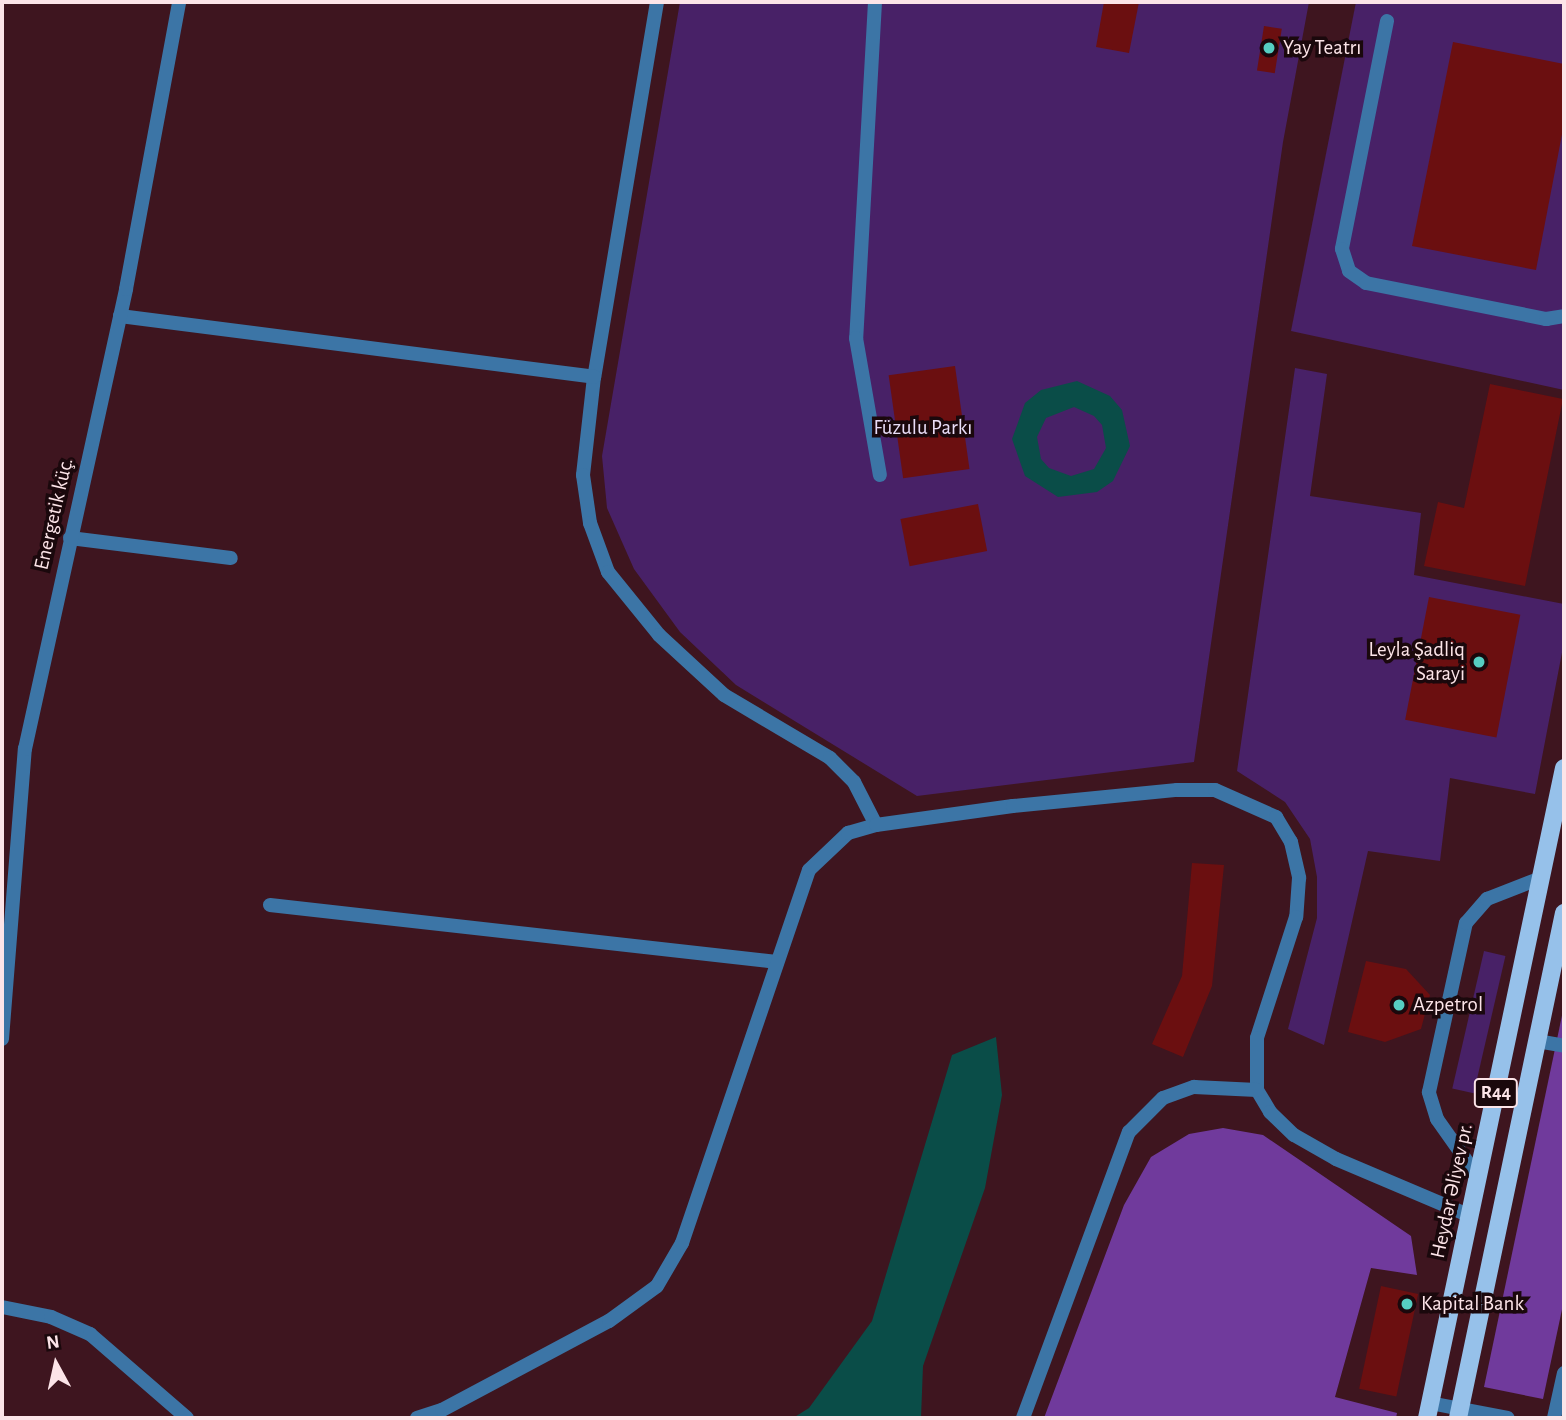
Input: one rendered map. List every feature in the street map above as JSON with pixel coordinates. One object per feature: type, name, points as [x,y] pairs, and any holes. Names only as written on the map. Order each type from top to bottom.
[{"type":"main road","name":"Heydər Əliyev pr.","points":[[1429,1411],[1564,768]]},
{"type":"main road","name":"R44","points":[[1459,1413],[1564,913]]},
{"type":"street","name":"Energetik küç.","points":[[2,1031],[25,748],[120,316],[178,2]]},
{"type":"street","points":[[657,2],[594,377],[583,475],[590,523],[608,572],[659,635],[724,695],[830,758],[854,782],[876,825]]},
{"type":"street","points":[[875,2],[856,338],[880,475]]},
{"type":"street","points":[[1387,21],[1342,249],[1349,271],[1366,283],[1546,319],[1564,316]]},
{"type":"street","points":[[120,316],[594,377]]},
{"type":"street","points":[[70,538],[231,558]]},
{"type":"street","points":[[417,1418],[442,1410],[609,1321],[657,1286],[682,1243],[809,870],[848,833],[876,825],[1013,806],[1177,790],[1215,790],[1276,817],[1292,842],[1299,878],[1296,917],[1257,1038],[1257,1090],[1270,1112],[1294,1135],[1336,1159],[1470,1216]]},
{"type":"street","points":[[1478,1177],[1437,1119],[1429,1092],[1466,923],[1487,899],[1541,878]]},
{"type":"street","points":[[270,905],[777,962]]},
{"type":"street","points":[[1537,1041],[1564,1046]]},
{"type":"street","points":[[1023,1418],[1129,1132],[1163,1098],[1194,1087],[1257,1090]]},
{"type":"street","points":[[2,1307],[51,1317],[90,1334],[187,1418]]},
{"type":"street","points":[[1554,1418],[1564,1373]]},
{"type":"street","points":[[1429,1411],[1508,1418]]},
{"type":"green space","name":"Füzulu Parkı","points":[[680,2],[1309,2],[1283,142],[1194,762],[917,796],[736,685],[680,632],[634,569],[607,508],[602,456]]},
{"type":"green space","points":[[1356,2],[1564,2],[1564,390],[1291,331]]},
{"type":"green space","points":[[1295,368],[1327,374],[1310,496],[1421,513],[1414,575],[1564,604],[1564,642],[1535,794],[1450,778],[1440,861],[1368,851],[1324,1045],[1288,1029],[1317,918],[1317,877],[1310,839],[1285,802],[1237,771]]},
{"type":"green space","points":[[1484,951],[1505,956],[1474,1093],[1452,1088]]},
{"type":"shaded area","points":[[1564,1006],[1564,1300],[1543,1399],[1484,1387]]},
{"type":"shaded area","points":[[1223,1128],[1263,1135],[1411,1236],[1417,1275],[1371,1268],[1335,1397],[1397,1413],[1396,1418],[1044,1418],[1124,1205],[1151,1157],[1189,1134]]},
{"type":"water","points":[[1077,381],[1110,396],[1122,410],[1130,446],[1113,481],[1097,492],[1058,497],[1025,476],[1012,439],[1025,403],[1041,390]],"holes":[[[1074,407],[1094,416],[1102,425],[1106,448],[1094,469],[1071,476],[1049,468],[1041,459],[1037,437],[1046,418]]]},
{"type":"water","points":[[996,1037],[1002,1095],[985,1188],[923,1366],[921,1418],[793,1418],[809,1408],[872,1321],[952,1055]]},
{"type":"building","points":[[1104,2],[1139,2],[1129,53],[1096,47]]},
{"type":"building","points":[[1264,26],[1282,29],[1275,73],[1257,70]]},
{"type":"building","points":[[1453,42],[1564,64],[1564,124],[1536,270],[1412,246]]},
{"type":"building","points":[[955,366],[969,469],[903,478],[889,375]]},
{"type":"building","points":[[1490,384],[1563,399],[1525,586],[1424,566],[1438,502],[1464,508]]},
{"type":"building","points":[[978,504],[987,551],[910,566],[900,519]]},
{"type":"building","points":[[1429,597],[1520,615],[1496,737],[1405,720]]},
{"type":"building","points":[[1192,863],[1224,865],[1212,986],[1183,1057],[1152,1044],[1182,976]]},
{"type":"building","points":[[1366,961],[1406,969],[1430,995],[1421,1029],[1385,1042],[1348,1032]]},
{"type":"building","points":[[1381,1286],[1418,1294],[1396,1397],[1359,1389]]},
{"type":"place","name":"Yay Teatrı","points":[[1269,48]]},
{"type":"place","name":"Leyla Şadliq Sarayi","points":[[1479,662]]},
{"type":"place","name":"Azpetrol","points":[[1399,1005]]},
{"type":"place","name":"Kapital Bank","points":[[1407,1304]]}]
